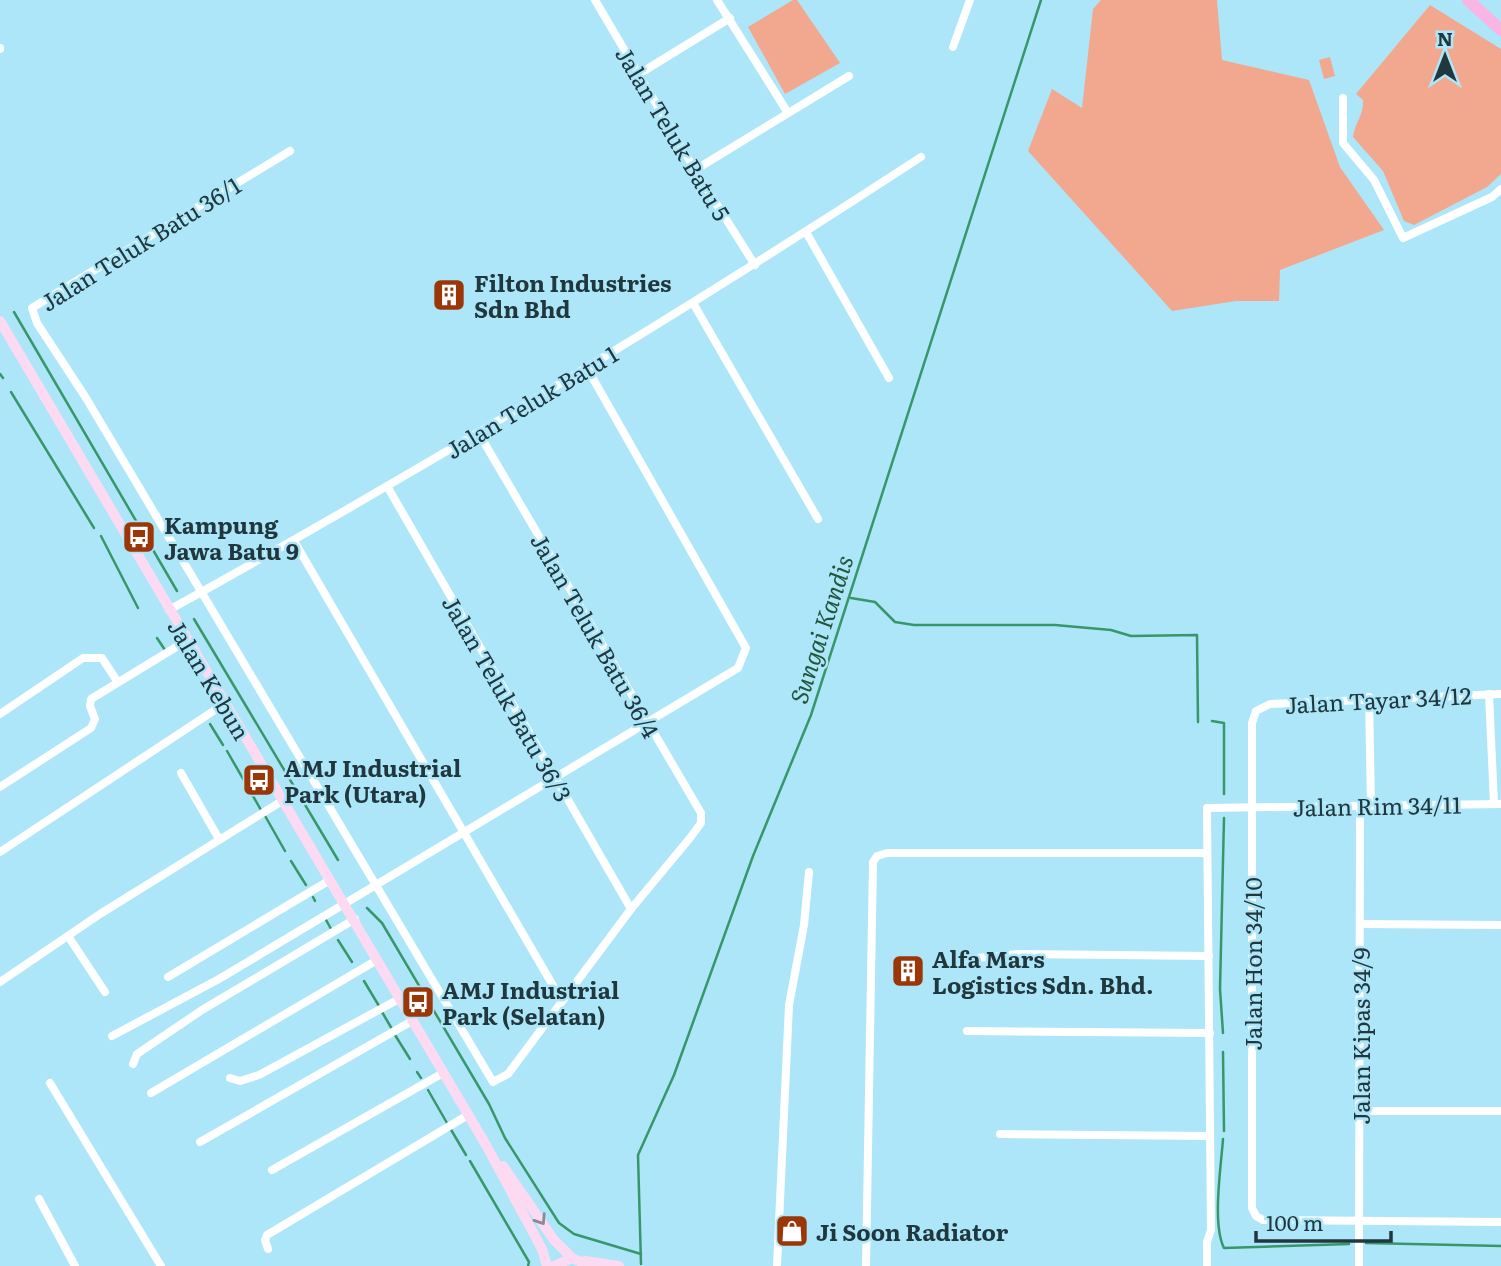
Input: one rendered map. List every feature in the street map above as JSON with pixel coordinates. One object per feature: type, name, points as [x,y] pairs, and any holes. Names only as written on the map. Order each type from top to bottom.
[{"type":"main road","points":[[1468,0],[1501,30]]},
{"type":"main road","name":"Jalan Kebun","points":[[0,321],[186,641],[355,919],[486,1145],[542,1249],[547,1266]]},
{"type":"main road","name":"Jalan Kebun","points":[[486,1145],[519,1187],[554,1240],[572,1258]]},
{"type":"main road","points":[[554,1266],[572,1258],[588,1264],[619,1266]]},
{"type":"street","name":"Jalan Teluk Batu 5","points":[[595,0],[695,170],[755,265]]},
{"type":"street","points":[[717,0],[788,113]]},
{"type":"street","points":[[953,47],[970,0]]},
{"type":"street","points":[[639,74],[730,18]]},
{"type":"street","points":[[695,170],[849,76]]},
{"type":"street","points":[[1343,98],[1343,143],[1374,180],[1403,238],[1492,197],[1501,189]]},
{"type":"street","name":"Jalan Teluk Batu 36/1","points":[[290,150],[32,308],[37,323],[86,398],[493,1082],[508,1074],[562,1001]]},
{"type":"street","name":"Jalan Teluk Batu 1","points":[[169,610],[294,541],[587,368],[755,265],[920,157]]},
{"type":"street","points":[[806,232],[889,378]]},
{"type":"street","points":[[693,303],[818,519]]},
{"type":"street","points":[[112,1036],[219,979],[375,883],[738,668],[746,648],[587,368]]},
{"type":"street","name":"Jalan Teluk Batu 36/4","points":[[478,432],[701,813],[701,823],[631,909]]},
{"type":"street","name":"Jalan Teluk Batu 36/3","points":[[387,486],[553,778],[631,909]]},
{"type":"street","points":[[294,541],[562,1001],[631,909]]},
{"type":"street","points":[[0,787],[91,728],[95,719],[90,706],[91,699],[186,641]]},
{"type":"street","points":[[0,714],[83,658],[102,657],[117,681]]},
{"type":"street","points":[[1489,694],[1497,804]]},
{"type":"street","name":"Jalan Tayar 34/12","points":[[1256,711],[1270,704],[1369,697],[1501,694]]},
{"type":"street","points":[[1369,697],[1371,806]]},
{"type":"street","points":[[0,852],[224,704]]},
{"type":"street","name":"Jalan Hon 34/10","points":[[1256,711],[1252,723],[1252,1208],[1256,1216],[1263,1220],[1359,1221]]},
{"type":"street","points":[[181,773],[219,839]]},
{"type":"street","points":[[0,982],[282,801]]},
{"type":"street","name":"Jalan Rim 34/11","points":[[1208,853],[1207,808],[1497,804]]},
{"type":"street","name":"Jalan Kipas 34/9","points":[[1359,1266],[1360,806]]},
{"type":"street","points":[[866,1266],[873,862],[877,856],[887,853],[1208,853],[1211,1230],[1207,1242],[1207,1266]]},
{"type":"street","points":[[777,1266],[789,1005],[804,925],[809,873]]},
{"type":"street","points":[[167,977],[330,880]]},
{"type":"street","points":[[133,1064],[137,1054],[202,1010],[355,919]]},
{"type":"street","points":[[1360,924],[1501,925]]},
{"type":"street","points":[[68,936],[105,992]]},
{"type":"street","points":[[967,959],[1019,954],[1209,956]]},
{"type":"street","points":[[151,1093],[377,960]]},
{"type":"street","points":[[230,1078],[240,1081],[260,1075],[399,999]]},
{"type":"street","points":[[200,1142],[412,1021]]},
{"type":"street","points":[[967,1031],[1210,1033]]},
{"type":"street","points":[[272,1170],[443,1073]]},
{"type":"street","points":[[50,1083],[161,1266]]},
{"type":"street","points":[[1360,1111],[1501,1111]]},
{"type":"street","points":[[268,1249],[267,1235],[468,1115]]},
{"type":"street","points":[[1000,1134],[1210,1136]]},
{"type":"street","points":[[39,1199],[75,1266]]},
{"type":"street","points":[[1359,1221],[1501,1222]]},
{"type":"shaded area","points":[[797,0],[840,63],[785,94],[748,27]]},
{"type":"shaded area","points":[[1101,0],[1217,0],[1222,60],[1309,80],[1340,167],[1384,230],[1280,270],[1279,301],[1236,301],[1172,311],[1028,151],[1052,89],[1082,108],[1093,9]]},
{"type":"shaded area","points":[[1430,5],[1501,49],[1501,174],[1487,187],[1414,225],[1404,221],[1383,171],[1353,137],[1363,105],[1363,100],[1356,94]]},
{"type":"shaded area","points":[[1330,57],[1335,76],[1324,79],[1319,60]]},
{"type":"waterway","name":"Sungai Kandis","points":[[641,1264],[638,1155],[674,1075],[753,856],[811,715],[1041,0]]},
{"type":"waterway","points":[[14,312],[177,591]]},
{"type":"waterway","points":[[0,374],[3,378]]},
{"type":"waterway","points":[[11,392],[94,528]]},
{"type":"waterway","points":[[101,536],[138,608]]},
{"type":"waterway","points":[[851,598],[875,602],[895,622],[914,625],[1055,625],[1111,630],[1131,636],[1197,635],[1198,722]]},
{"type":"waterway","points":[[194,619],[338,860]]},
{"type":"waterway","points":[[157,638],[165,650]]},
{"type":"waterway","points":[[1212,721],[1224,723],[1224,794]]},
{"type":"waterway","points":[[210,724],[223,745]]},
{"type":"waterway","points":[[227,751],[261,810]]},
{"type":"waterway","points":[[264,814],[285,851]]},
{"type":"waterway","points":[[1223,1033],[1220,989],[1224,818]]},
{"type":"waterway","points":[[291,861],[306,885]]},
{"type":"waterway","points":[[313,897],[315,901]]},
{"type":"waterway","points":[[367,908],[382,923],[489,1104],[505,1138],[559,1223],[574,1234],[641,1254]]},
{"type":"waterway","points":[[325,918],[331,929]]},
{"type":"waterway","points":[[338,940],[352,962]]},
{"type":"waterway","points":[[364,981],[379,1006]]},
{"type":"waterway","points":[[382,1012],[392,1029]]},
{"type":"waterway","points":[[395,1035],[410,1059]]},
{"type":"waterway","points":[[1223,1052],[1224,1131]]},
{"type":"waterway","points":[[417,1072],[421,1078]]},
{"type":"waterway","points":[[428,1090],[447,1123]]},
{"type":"waterway","points":[[450,1128],[466,1155]]},
{"type":"waterway","points":[[1223,1139],[1218,1225],[1224,1248],[1349,1244]]},
{"type":"waterway","points":[[470,1161],[529,1262],[528,1266]]},
{"type":"waterway","points":[[1366,1243],[1501,1246]]},
{"type":"place","name":"Filton Industries Sdn Bhd","points":[[449,295]]},
{"type":"place","name":"Kampung Jawa Batu 9","points":[[139,537]]},
{"type":"place","name":"AMJ Industrial Park (Utara)","points":[[259,780]]},
{"type":"place","name":"Alfa Mars Logistics Sdn. Bhd.","points":[[908,971]]},
{"type":"place","name":"AMJ Industrial Park (Selatan)","points":[[418,1002]]},
{"type":"place","name":"Ji Soon Radiator","points":[[792,1231]]}]
